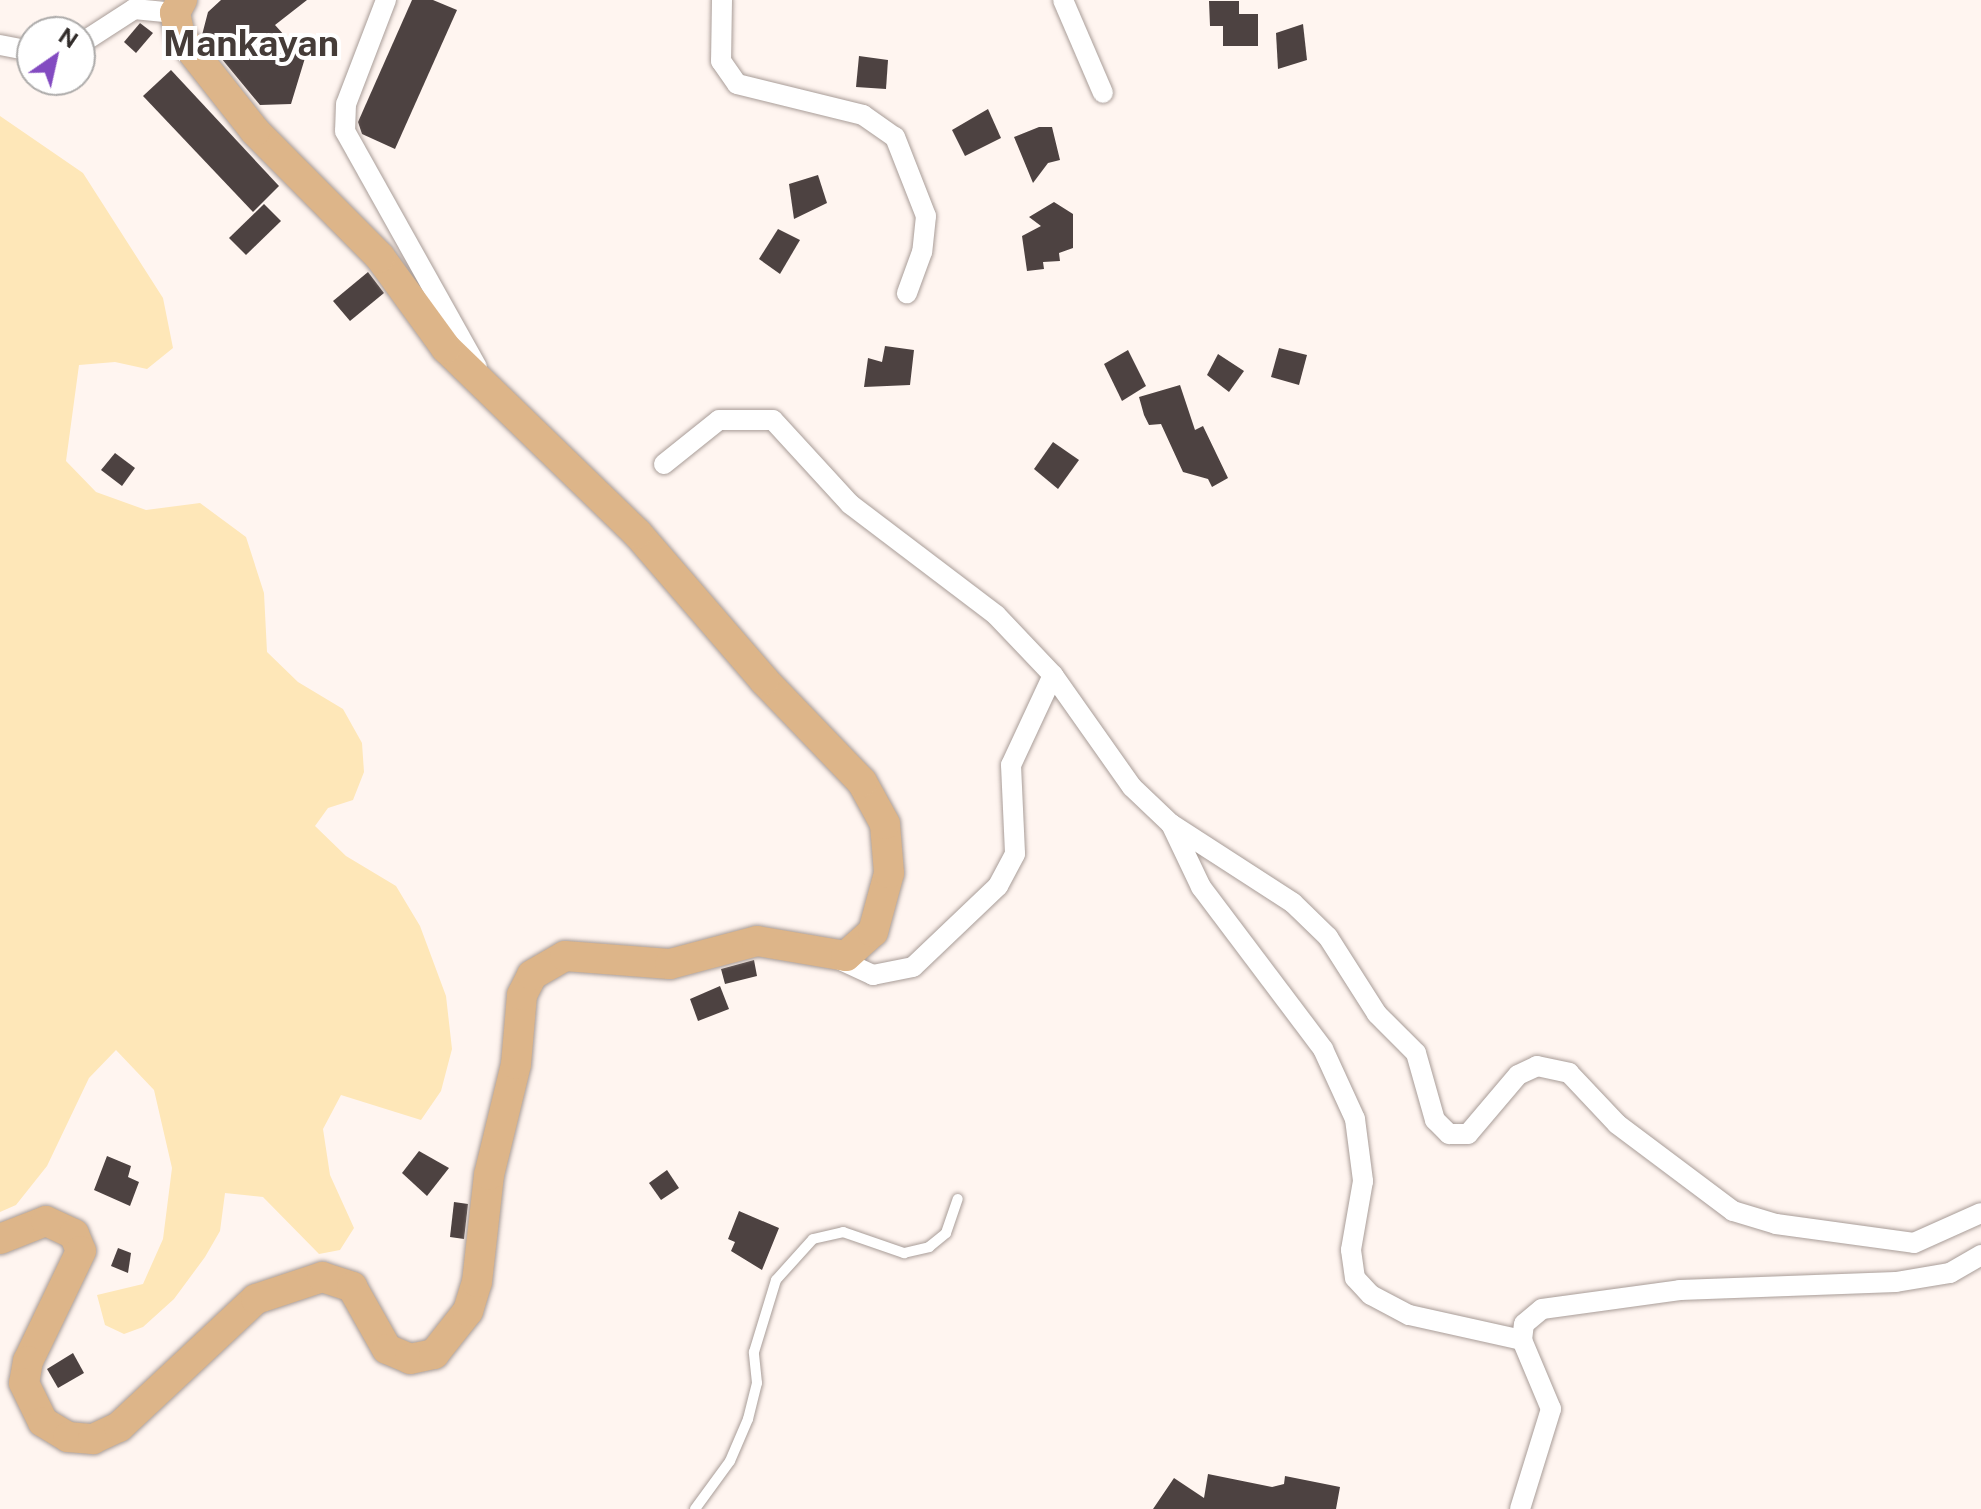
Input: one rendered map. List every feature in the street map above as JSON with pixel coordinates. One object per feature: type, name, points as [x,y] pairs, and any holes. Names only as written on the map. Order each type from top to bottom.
[{"type":"main road","points":[[0,1239],[46,1221],[74,1234],[81,1251],[76,1273],[33,1349],[24,1383],[43,1422],[68,1437],[93,1439],[119,1427],[256,1299],[322,1277],[352,1287],[387,1349],[410,1359],[434,1354],[468,1311],[477,1282],[489,1175],[516,1064],[522,995],[532,975],[565,956],[670,964],[757,941],[834,957],[865,942],[882,914],[891,852],[878,806],[637,533],[495,399],[446,348],[380,257],[206,74],[180,36],[178,6]]},
{"type":"street","points":[[386,0],[346,104],[345,131],[495,399]]},
{"type":"street","points":[[722,0],[721,61],[737,84],[863,115],[895,137],[926,216],[922,252],[907,293]]},
{"type":"street","points":[[1063,0],[1103,93]]},
{"type":"street","points":[[96,34],[134,9],[178,6]]},
{"type":"street","points":[[664,464],[719,420],[773,420],[798,440],[850,504],[996,615],[1053,675],[1132,787],[1171,824],[1256,875],[1328,937],[1377,1014],[1416,1053],[1435,1120],[1449,1134],[1468,1134],[1518,1075],[1537,1066],[1569,1073],[1617,1124],[1733,1211],[1776,1224],[1914,1243],[1981,1213]]},
{"type":"street","points":[[834,957],[873,975],[913,967],[998,886],[1015,854],[1011,765],[1053,675]]},
{"type":"street","points":[[1171,824],[1201,887],[1323,1049],[1355,1119],[1363,1181],[1351,1250],[1355,1278],[1371,1295],[1409,1315],[1522,1340]]},
{"type":"street","points":[[1520,1509],[1551,1409],[1522,1340],[1524,1324],[1565,1302],[1680,1290],[1896,1282],[1950,1273],[1981,1255]]},
{"type":"lane","points":[[695,1509],[730,1461],[748,1419],[757,1383],[754,1352],[776,1280],[813,1239],[843,1232],[904,1253],[929,1247],[946,1233],[958,1199]]},
{"type":"shaded area","points":[[0,116],[83,173],[163,298],[173,348],[147,369],[115,362],[79,365],[66,461],[96,492],[146,510],[200,503],[246,537],[264,593],[267,652],[298,682],[343,709],[362,743],[364,772],[353,800],[328,808],[315,826],[346,856],[396,886],[420,926],[446,996],[452,1049],[441,1091],[421,1120],[341,1095],[323,1129],[330,1175],[354,1228],[340,1250],[319,1254],[263,1197],[225,1193],[220,1231],[205,1257],[174,1299],[143,1327],[124,1334],[105,1325],[97,1295],[143,1284],[163,1239],[172,1168],[154,1090],[116,1050],[89,1078],[47,1166],[16,1205],[0,1212]]},
{"type":"building","points":[[221,0],[307,0],[275,25],[305,58],[291,104],[260,105],[202,35],[208,12]]},
{"type":"building","points":[[412,0],[433,0],[457,10],[395,149],[362,134],[358,122]]},
{"type":"building","points":[[1209,1],[1239,1],[1239,14],[1258,14],[1258,46],[1223,46],[1223,26],[1210,26]]},
{"type":"building","points":[[140,23],[153,33],[136,53],[124,42]]},
{"type":"building","points":[[1303,24],[1307,60],[1278,69],[1276,33]]},
{"type":"building","points":[[859,56],[888,60],[886,89],[856,87]]},
{"type":"building","points":[[171,70],[279,186],[253,212],[143,96]]},
{"type":"building","points":[[988,109],[1001,138],[965,156],[952,130]]},
{"type":"building","points":[[1039,127],[1052,127],[1060,160],[1048,163],[1033,183],[1014,137]]},
{"type":"building","points":[[818,175],[827,203],[794,219],[789,184]]},
{"type":"building","points":[[1054,202],[1073,214],[1073,248],[1059,253],[1060,261],[1043,262],[1044,269],[1027,271],[1022,236],[1041,226],[1029,217]]},
{"type":"building","points":[[264,204],[281,221],[246,255],[229,238]]},
{"type":"building","points":[[778,229],[800,240],[780,274],[759,259]]},
{"type":"building","points":[[368,272],[384,293],[350,321],[333,301]]},
{"type":"building","points":[[885,346],[914,350],[910,385],[864,387],[868,358],[882,362]]},
{"type":"building","points":[[1279,348],[1307,355],[1299,385],[1271,377]]},
{"type":"building","points":[[1128,350],[1146,386],[1122,401],[1104,364]]},
{"type":"building","points":[[1218,354],[1244,371],[1229,392],[1207,375]]},
{"type":"building","points":[[1180,385],[1195,430],[1203,426],[1228,478],[1212,487],[1208,479],[1183,472],[1161,424],[1149,425],[1144,415],[1139,397]]},
{"type":"building","points":[[1053,442],[1079,460],[1058,489],[1034,469]]},
{"type":"building","points":[[115,453],[135,468],[122,486],[101,470]]},
{"type":"building","points":[[754,960],[757,976],[725,984],[721,969]]},
{"type":"building","points":[[720,986],[729,1009],[698,1021],[690,999]]},
{"type":"building","points":[[419,1151],[449,1168],[427,1196],[402,1173]]},
{"type":"building","points":[[107,1156],[131,1166],[128,1177],[139,1182],[130,1206],[94,1190]]},
{"type":"building","points":[[667,1170],[679,1188],[661,1200],[649,1183]]},
{"type":"building","points":[[454,1202],[468,1204],[464,1239],[450,1237]]},
{"type":"building","points":[[739,1211],[779,1228],[762,1270],[731,1251],[735,1242],[728,1239]]},
{"type":"building","points":[[118,1248],[131,1253],[128,1273],[111,1266]]},
{"type":"building","points":[[73,1353],[84,1373],[58,1388],[47,1369]]},
{"type":"building","points":[[1208,1474],[1272,1487],[1284,1484],[1285,1476],[1340,1487],[1336,1509],[1153,1509],[1174,1478],[1204,1498]]},
{"type":"district","name":"Mankayan","points":[[251,44]]}]
